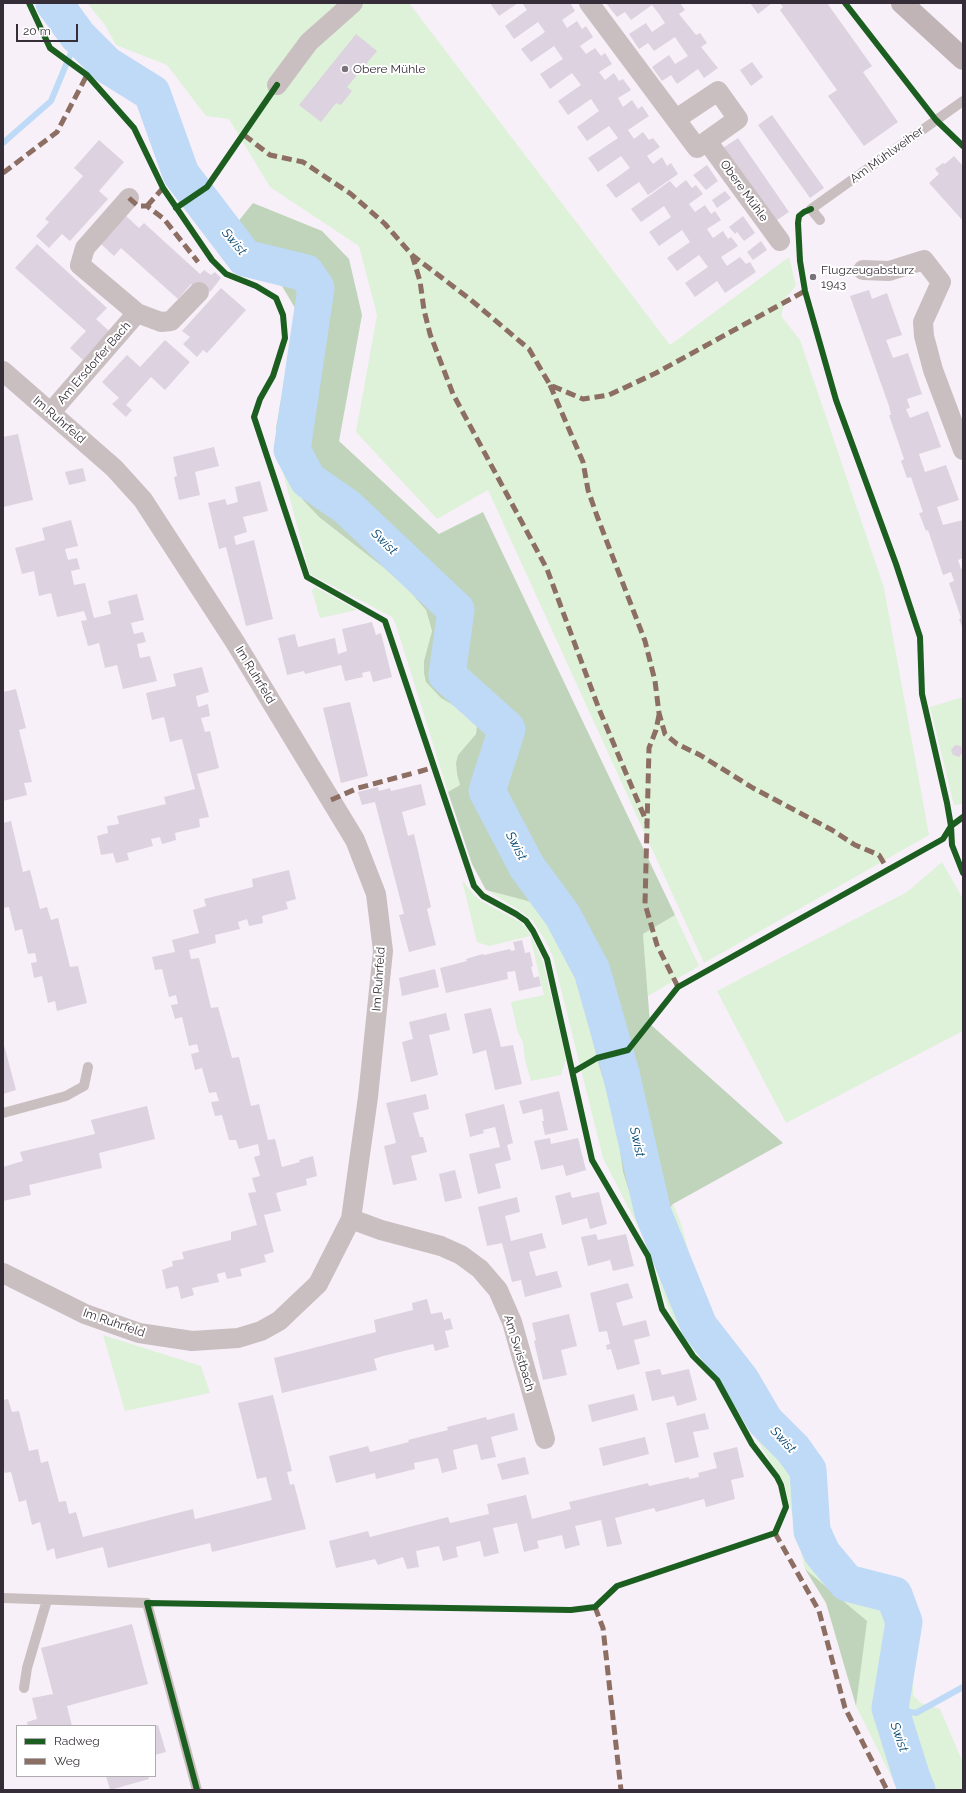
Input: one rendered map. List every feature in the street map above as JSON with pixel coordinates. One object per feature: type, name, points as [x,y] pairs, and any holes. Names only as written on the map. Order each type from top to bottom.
[{"type":"street","points":[[277,86],[309,42],[353,3]]},
{"type":"street","points":[[589,3],[697,148],[738,119],[718,91],[676,119]]},
{"type":"street","points":[[902,3],[963,59]]},
{"type":"street","name":"Obere Mühle","points":[[707,142],[780,241]]},
{"type":"street","name":"Am Ersdorfer Bach","points":[[129,198],[85,248],[80,265],[137,313],[161,322],[171,321],[199,292]]},
{"type":"street","points":[[863,270],[889,271],[924,260],[941,282],[923,322],[924,336],[933,370],[963,450]]},
{"type":"street","name":"Am Ersdorfer Bach","points":[[51,412],[137,313]]},
{"type":"street","name":"Im Ruhrfeld","points":[[3,371],[114,468],[143,500],[235,642],[355,840],[376,894],[383,951],[368,1096],[351,1219],[318,1284],[279,1321],[261,1331],[238,1338],[192,1341],[139,1334],[85,1314],[3,1273]]},
{"type":"street","name":"Am Swistbach","points":[[351,1219],[382,1230],[441,1246],[461,1255],[480,1269],[498,1290],[512,1322],[545,1439]]},
{"type":"lane","name":"Am Mühlweiher","points":[[820,220],[811,209],[963,101]]},
{"type":"lane","points":[[3,1113],[66,1096],[84,1086],[88,1067]]},
{"type":"lane","points":[[3,1598],[148,1603],[197,1790]]},
{"type":"lane","points":[[24,1688],[47,1600]]},
{"type":"green space","points":[[87,3],[409,3],[670,345],[789,257],[796,286],[786,297],[781,316],[800,340],[884,588],[929,835],[704,963],[488,490],[437,519],[356,432],[377,315],[359,246],[270,187],[229,119],[206,116],[167,65],[116,45],[105,25]]},
{"type":"green space","points":[[253,203],[322,231],[349,259],[362,315],[339,441],[439,534],[483,512],[675,915],[643,934],[650,1024],[783,1143],[673,1204],[644,1238],[623,1172],[616,1123],[569,954],[539,904],[486,890],[472,864],[448,792],[460,785],[456,763],[458,755],[476,734],[477,725],[472,716],[441,698],[426,682],[424,661],[432,631],[426,610],[407,588],[383,567],[319,517],[303,500],[281,465],[276,428],[292,338],[295,308],[279,281],[241,261],[224,239]]},
{"type":"green space","points":[[281,465],[303,500],[319,517],[383,567],[407,588],[426,610],[432,631],[424,661],[457,707],[472,716],[477,725],[476,734],[458,755],[456,763],[460,785],[448,792],[396,625],[392,617],[310,574]]},
{"type":"green space","points":[[314,587],[357,610],[320,618],[312,591]]},
{"type":"green space","points":[[963,697],[963,804],[954,805],[930,707]]},
{"type":"green space","points":[[942,862],[963,899],[963,1031],[786,1123],[717,991],[907,892]]},
{"type":"green space","points":[[462,880],[473,894],[481,901],[520,922],[527,929],[535,944],[543,962],[566,1059],[561,1075],[531,1081],[525,1060],[523,1042],[518,1033],[511,1002],[544,995],[530,936],[489,946],[477,942]]},
{"type":"green space","points":[[486,890],[539,904],[569,954],[616,1123],[623,1172],[644,1238],[673,1204],[681,1224],[693,1267],[713,1320],[811,1452],[818,1466],[822,1524],[833,1549],[846,1566],[861,1575],[897,1584],[913,1603],[920,1619],[913,1676],[913,1695],[921,1703],[940,1709],[963,1763],[963,1790],[898,1790],[856,1706],[866,1621],[805,1569],[785,1485],[719,1379],[695,1352],[673,1319],[662,1292],[652,1254],[603,1158],[553,957],[545,940],[533,921],[519,910]]},
{"type":"green space","points":[[675,915],[699,966],[648,996],[643,934]]},
{"type":"green space","points":[[103,1335],[201,1366],[210,1393],[125,1411]]},
{"type":"green space","points":[[805,1569],[867,1621],[856,1706],[826,1603]]},
{"type":"building","points":[[490,3],[518,3],[499,16]]},
{"type":"building","points":[[522,3],[570,3],[575,11],[562,20],[567,28],[577,21],[582,29],[586,26],[593,37],[580,46],[586,54],[595,48],[601,56],[605,53],[612,64],[599,72],[605,80],[614,73],[619,81],[623,79],[631,90],[618,98],[623,107],[632,100],[638,109],[642,106],[649,116],[628,130],[634,139],[643,132],[649,140],[653,138],[660,147],[647,156],[653,164],[662,157],[667,166],[671,163],[678,174],[648,195],[639,182],[616,198],[606,185],[630,168],[621,156],[598,172],[588,158],[618,138],[609,126],[587,141],[577,127],[599,111],[591,99],[568,115],[558,101],[581,85],[572,73],[550,89],[540,74],[563,59],[554,46],[531,62],[521,49],[545,32],[538,22],[514,39],[505,26],[527,10]]},
{"type":"building","points":[[606,3],[680,3],[685,10],[679,14],[696,35],[700,33],[707,43],[701,47],[718,68],[704,78],[698,69],[677,84],[671,75],[662,81],[652,67],[669,55],[675,64],[688,56],[675,37],[654,51],[648,43],[639,49],[629,34],[646,23],[652,32],[665,23],[659,14],[652,5],[631,20],[625,12],[617,17]]},
{"type":"building","points":[[750,3],[772,3],[758,14]]},
{"type":"building","points":[[780,3],[827,3],[872,66],[863,72],[898,122],[864,146],[828,96],[837,90],[780,10],[783,7]]},
{"type":"building","name":"Obere Mühle","points":[[356,34],[377,51],[347,87],[352,91],[341,105],[336,103],[321,122],[299,105]]},
{"type":"building","points":[[752,62],[763,77],[751,86],[740,70]]},
{"type":"building","points":[[772,115],[824,188],[810,198],[758,125]]},
{"type":"building","points":[[738,138],[789,212],[774,222],[723,148]]},
{"type":"building","points":[[99,140],[124,162],[99,191],[108,199],[70,241],[62,234],[49,248],[36,236],[49,222],[45,219],[83,176],[74,168]]},
{"type":"building","points":[[954,156],[963,166],[963,221],[929,183],[939,174],[935,169],[943,163],[945,164]]},
{"type":"building","points":[[707,165],[718,181],[706,190],[693,175]]},
{"type":"building","points":[[686,180],[692,188],[696,185],[703,194],[689,204],[695,212],[705,205],[711,214],[715,211],[721,220],[707,229],[713,238],[723,231],[728,239],[731,237],[738,246],[721,257],[727,266],[740,257],[746,264],[750,262],[756,272],[725,293],[717,281],[695,297],[685,283],[708,267],[699,255],[677,271],[667,258],[690,242],[682,230],[659,246],[649,232],[671,217],[664,206],[641,222],[631,209],[670,181],[676,188]]},
{"type":"building","points":[[725,191],[731,198],[717,208],[712,200]]},
{"type":"building","points":[[126,216],[139,228],[144,223],[200,274],[204,270],[211,275],[215,272],[221,278],[210,292],[203,285],[198,290],[191,284],[178,299],[121,248],[114,256],[100,243]]},
{"type":"building","points":[[743,216],[755,233],[744,241],[737,232],[735,234],[729,227]]},
{"type":"building","points":[[761,241],[767,250],[753,260],[747,252]]},
{"type":"building","points":[[37,244],[107,308],[96,319],[109,331],[83,360],[70,348],[86,331],[15,268]]},
{"type":"building","points":[[221,288],[246,310],[207,353],[203,350],[197,357],[183,344],[190,337],[182,331]]},
{"type":"building","points":[[869,290],[872,299],[887,293],[902,335],[886,340],[893,358],[908,353],[922,394],[907,399],[910,408],[906,409],[910,418],[928,411],[941,447],[919,454],[925,472],[946,465],[959,500],[937,507],[943,525],[963,520],[963,558],[958,560],[961,569],[963,568],[962,627],[959,619],[961,618],[949,583],[954,581],[951,572],[943,575],[928,530],[926,531],[919,513],[923,512],[911,477],[907,478],[901,461],[904,459],[889,415],[891,415],[889,406],[850,296]]},
{"type":"building","points":[[165,340],[190,362],[165,390],[151,377],[126,405],[132,410],[126,417],[112,404],[119,398],[102,382],[127,355],[140,367]]},
{"type":"building","points":[[18,434],[33,500],[3,507],[3,437]]},
{"type":"building","points":[[214,447],[219,466],[195,472],[200,495],[179,500],[174,477],[177,476],[173,457]]},
{"type":"building","points":[[83,468],[86,481],[69,485],[65,472]]},
{"type":"building","points":[[260,481],[268,511],[243,517],[247,532],[234,536],[236,545],[254,540],[273,619],[246,626],[226,547],[219,549],[208,503],[225,499],[227,505],[238,502],[235,487]]},
{"type":"building","points":[[71,520],[78,546],[65,549],[68,560],[77,558],[80,569],[71,571],[74,585],[85,583],[94,618],[111,614],[108,601],[137,594],[144,620],[131,623],[134,634],[143,632],[146,642],[137,644],[140,658],[150,656],[157,681],[123,689],[117,665],[105,668],[99,643],[88,646],[81,621],[87,620],[84,611],[57,617],[51,593],[39,596],[34,571],[22,574],[15,548],[45,540],[42,528]]},
{"type":"building","points":[[372,622],[376,635],[381,633],[392,677],[373,682],[370,671],[362,673],[363,677],[345,681],[341,665],[305,674],[304,671],[287,675],[278,638],[295,634],[298,647],[335,638],[338,654],[347,651],[342,629]]},
{"type":"building","points":[[202,667],[209,692],[196,696],[198,707],[208,704],[210,716],[201,718],[205,732],[210,731],[219,768],[197,774],[209,817],[199,819],[200,827],[175,833],[176,840],[162,844],[160,837],[151,839],[153,846],[127,853],[129,860],[116,863],[113,853],[101,855],[97,836],[108,833],[107,826],[119,824],[117,816],[166,804],[164,797],[195,789],[182,739],[170,742],[164,717],[152,720],[146,693],[176,686],[173,674]]},
{"type":"building","points":[[16,689],[26,728],[19,730],[32,782],[24,783],[27,795],[3,801],[3,692]]},
{"type":"building","points":[[350,702],[368,776],[341,783],[323,708]]},
{"type":"building","points":[[955,745],[961,746],[963,752],[959,757],[953,755],[951,750]]},
{"type":"building","points":[[421,784],[426,805],[402,812],[408,836],[414,834],[431,907],[427,909],[436,945],[409,952],[399,915],[404,914],[375,802],[362,805],[358,792],[378,787],[379,791],[390,788],[391,791]]},
{"type":"building","points":[[11,821],[23,872],[30,870],[40,909],[47,907],[51,920],[58,918],[70,967],[78,966],[87,1003],[57,1011],[55,1001],[48,1003],[42,976],[34,978],[31,963],[37,962],[35,953],[28,954],[22,929],[15,931],[9,907],[3,908],[3,823]]},
{"type":"building","points":[[289,870],[296,899],[286,902],[288,909],[262,916],[263,923],[249,926],[247,919],[238,922],[240,929],[215,935],[216,943],[189,950],[191,959],[199,958],[211,1008],[218,1007],[232,1058],[239,1057],[251,1106],[259,1104],[268,1140],[275,1139],[282,1167],[300,1162],[299,1160],[313,1156],[317,1176],[306,1179],[307,1185],[276,1193],[281,1211],[264,1215],[274,1252],[264,1255],[266,1262],[240,1269],[242,1276],[227,1279],[225,1272],[217,1274],[219,1282],[192,1288],[194,1295],[181,1299],[178,1286],[166,1289],[162,1270],[173,1266],[172,1261],[184,1259],[182,1252],[231,1240],[231,1232],[257,1225],[248,1193],[256,1192],[252,1178],[260,1176],[254,1157],[260,1155],[258,1144],[239,1149],[236,1140],[229,1140],[222,1115],[215,1116],[211,1102],[219,1101],[216,1092],[209,1093],[202,1068],[195,1070],[191,1054],[199,1052],[197,1044],[189,1046],[182,1017],[175,1019],[171,1005],[178,1004],[176,995],[169,997],[162,969],[155,970],[152,957],[175,952],[172,940],[199,933],[193,910],[206,906],[204,899],[253,887],[252,879]]},
{"type":"building","points":[[522,940],[525,953],[530,952],[533,966],[531,967],[534,978],[539,976],[541,986],[519,991],[515,971],[507,972],[508,979],[446,993],[440,968],[467,961],[466,959],[483,954],[510,949],[511,951],[515,950],[513,942]]},
{"type":"building","points":[[435,969],[439,987],[402,996],[399,978]]},
{"type":"building","points":[[491,1008],[501,1047],[513,1045],[522,1084],[495,1090],[486,1050],[473,1054],[464,1014]]},
{"type":"building","points":[[446,1013],[450,1030],[429,1035],[438,1075],[411,1082],[402,1042],[413,1039],[409,1022]]},
{"type":"building","points":[[3,1045],[16,1090],[3,1094]]},
{"type":"building","points":[[559,1091],[568,1130],[545,1135],[542,1121],[544,1121],[542,1109],[523,1114],[519,1101]]},
{"type":"building","points":[[426,1094],[429,1109],[413,1113],[420,1137],[423,1137],[427,1152],[411,1156],[417,1180],[393,1185],[384,1146],[396,1143],[386,1103]]},
{"type":"building","points":[[504,1104],[513,1143],[507,1145],[511,1160],[495,1164],[501,1188],[478,1194],[469,1154],[500,1147],[495,1127],[483,1130],[484,1133],[470,1137],[465,1114]]},
{"type":"building","points":[[147,1106],[155,1139],[99,1153],[102,1168],[29,1185],[31,1195],[3,1201],[3,1167],[23,1161],[20,1152],[95,1134],[91,1120]]},
{"type":"building","points":[[550,1138],[551,1144],[578,1138],[586,1170],[566,1176],[563,1165],[541,1170],[534,1141]]},
{"type":"building","points":[[455,1170],[462,1198],[445,1202],[439,1174]]},
{"type":"building","points":[[570,1192],[572,1198],[599,1192],[607,1224],[590,1229],[587,1218],[562,1225],[555,1196]]},
{"type":"building","points":[[517,1197],[520,1212],[505,1216],[511,1241],[542,1233],[546,1248],[529,1252],[536,1276],[557,1271],[562,1287],[525,1297],[521,1280],[512,1282],[502,1243],[487,1246],[478,1207]]},
{"type":"building","points":[[596,1234],[598,1240],[626,1234],[634,1266],[613,1271],[610,1260],[588,1266],[581,1237]]},
{"type":"building","points":[[628,1283],[633,1298],[616,1303],[623,1326],[646,1320],[650,1336],[634,1340],[640,1364],[617,1370],[611,1349],[607,1350],[606,1345],[610,1344],[607,1331],[599,1332],[590,1293]]},
{"type":"building","points":[[427,1299],[431,1314],[442,1312],[444,1320],[450,1318],[453,1329],[445,1331],[449,1347],[435,1351],[433,1344],[383,1356],[374,1359],[377,1370],[282,1393],[274,1358],[376,1332],[374,1320],[413,1310],[412,1303]]},
{"type":"building","points":[[569,1314],[577,1346],[561,1350],[567,1375],[543,1380],[534,1341],[536,1340],[532,1323]]},
{"type":"building","points":[[660,1369],[662,1375],[689,1369],[697,1400],[677,1406],[674,1396],[652,1401],[645,1372]]},
{"type":"building","points":[[634,1394],[638,1410],[592,1422],[588,1405]]},
{"type":"building","points":[[273,1395],[292,1471],[287,1472],[290,1485],[294,1484],[306,1529],[212,1552],[210,1543],[108,1568],[103,1547],[56,1559],[54,1548],[47,1551],[40,1522],[32,1525],[26,1500],[19,1502],[11,1472],[5,1473],[3,1468],[3,1400],[8,1399],[12,1412],[19,1411],[29,1451],[38,1449],[41,1463],[48,1461],[59,1502],[66,1501],[69,1514],[76,1512],[83,1537],[193,1509],[195,1519],[272,1500],[266,1477],[257,1479],[238,1403]]},
{"type":"building","points":[[514,1413],[518,1430],[491,1437],[496,1457],[481,1460],[477,1444],[453,1450],[457,1469],[442,1473],[438,1458],[414,1463],[415,1469],[376,1479],[375,1473],[336,1483],[329,1456],[368,1446],[370,1452],[409,1442],[408,1440],[448,1430],[447,1427],[486,1417],[487,1420]]},
{"type":"building","points":[[705,1413],[709,1429],[693,1432],[699,1457],[675,1463],[666,1423]]},
{"type":"building","points":[[645,1437],[649,1454],[603,1466],[599,1448]]},
{"type":"building","points":[[737,1447],[744,1477],[731,1480],[735,1499],[706,1507],[704,1499],[656,1512],[654,1508],[615,1518],[622,1544],[607,1547],[601,1520],[575,1526],[580,1545],[565,1549],[562,1535],[537,1541],[539,1548],[524,1552],[517,1523],[493,1528],[499,1553],[484,1557],[480,1541],[456,1547],[458,1557],[443,1561],[439,1546],[416,1551],[419,1567],[407,1569],[403,1557],[378,1565],[375,1559],[336,1568],[329,1541],[368,1531],[370,1537],[448,1517],[450,1523],[489,1514],[487,1504],[526,1495],[532,1519],[571,1509],[569,1502],[648,1483],[649,1486],[689,1477],[689,1479],[699,1477],[698,1473],[717,1468],[713,1453]]},
{"type":"building","points":[[525,1457],[529,1474],[502,1480],[497,1464]]},
{"type":"building","points":[[132,1624],[148,1684],[67,1706],[72,1725],[28,1725],[27,1722],[37,1719],[32,1698],[53,1694],[41,1648]]},
{"type":"building","points":[[158,1725],[166,1752],[156,1755],[156,1726]]},
{"type":"building","points":[[106,1777],[148,1777],[149,1779],[110,1790]]},
{"type":"waterway","name":"Swist","points":[[54,3],[78,36],[107,65],[152,93],[181,174],[245,258],[306,273],[316,288],[292,450],[308,480],[347,507],[456,610],[447,675],[507,729],[487,791],[527,867],[563,916],[592,971],[621,1073],[653,1213],[699,1326],[741,1380],[765,1421],[793,1449],[808,1470],[812,1531],[822,1553],[847,1583],[894,1595],[904,1622],[890,1708],[917,1790]]},
{"type":"waterway","points":[[3,143],[51,101],[78,36]]},
{"type":"waterway","points":[[890,1708],[916,1713],[963,1687]]},
{"type":"marked path","points":[[3,173],[57,132],[87,75]]},
{"type":"marked path","points":[[244,135],[270,155],[303,162],[351,194],[385,224],[412,255],[471,300],[529,349],[550,385],[583,399],[609,395],[656,373],[805,291]]},
{"type":"marked path","points":[[147,206],[163,188]]},
{"type":"marked path","points":[[129,198],[138,206],[147,206],[164,219],[198,262]]},
{"type":"marked path","points":[[412,255],[420,281],[424,310],[430,334],[453,394],[547,569],[599,709],[647,823]]},
{"type":"marked path","points":[[550,385],[583,462],[588,490],[597,516],[645,641],[655,681],[659,713],[665,734],[677,744],[700,755],[753,788],[832,830],[855,845],[879,855],[888,870]]},
{"type":"marked path","points":[[659,715],[656,730],[649,748],[645,904],[657,945],[678,987]]},
{"type":"marked path","points":[[418,772],[434,767]]},
{"type":"marked path","points":[[331,800],[358,788],[414,773]]},
{"type":"marked path","points":[[775,1533],[819,1611],[845,1708],[887,1790]]},
{"type":"marked path","points":[[595,1607],[603,1628],[621,1790]]},
{"type":"cycle path","points":[[29,3],[50,48],[87,75],[134,128],[163,188],[212,260],[226,274],[256,286],[276,298],[283,315],[285,338],[273,376],[260,399],[254,417],[307,577],[385,621],[474,886],[483,896],[526,921],[533,931],[547,959],[592,1160],[648,1256],[662,1309],[693,1356],[717,1380],[752,1444],[777,1477],[781,1485],[786,1507],[775,1533],[617,1586],[595,1607],[571,1610],[147,1603],[197,1790]]},
{"type":"cycle path","points":[[845,3],[936,120],[963,146]]},
{"type":"cycle path","points":[[176,208],[207,187],[277,85]]},
{"type":"cycle path","points":[[811,209],[799,216],[798,223],[800,261],[805,291],[836,400],[896,564],[920,637],[922,694],[947,803],[951,826],[952,845],[963,873]]},
{"type":"cycle path","points":[[573,1072],[597,1058],[628,1050],[678,987],[943,839],[951,826],[963,817]]},
{"type":"place","name":"Obere Mühle","points":[[345,69]]},
{"type":"place","name":"Flugzeugabsturz 1943","points":[[813,277]]}]
